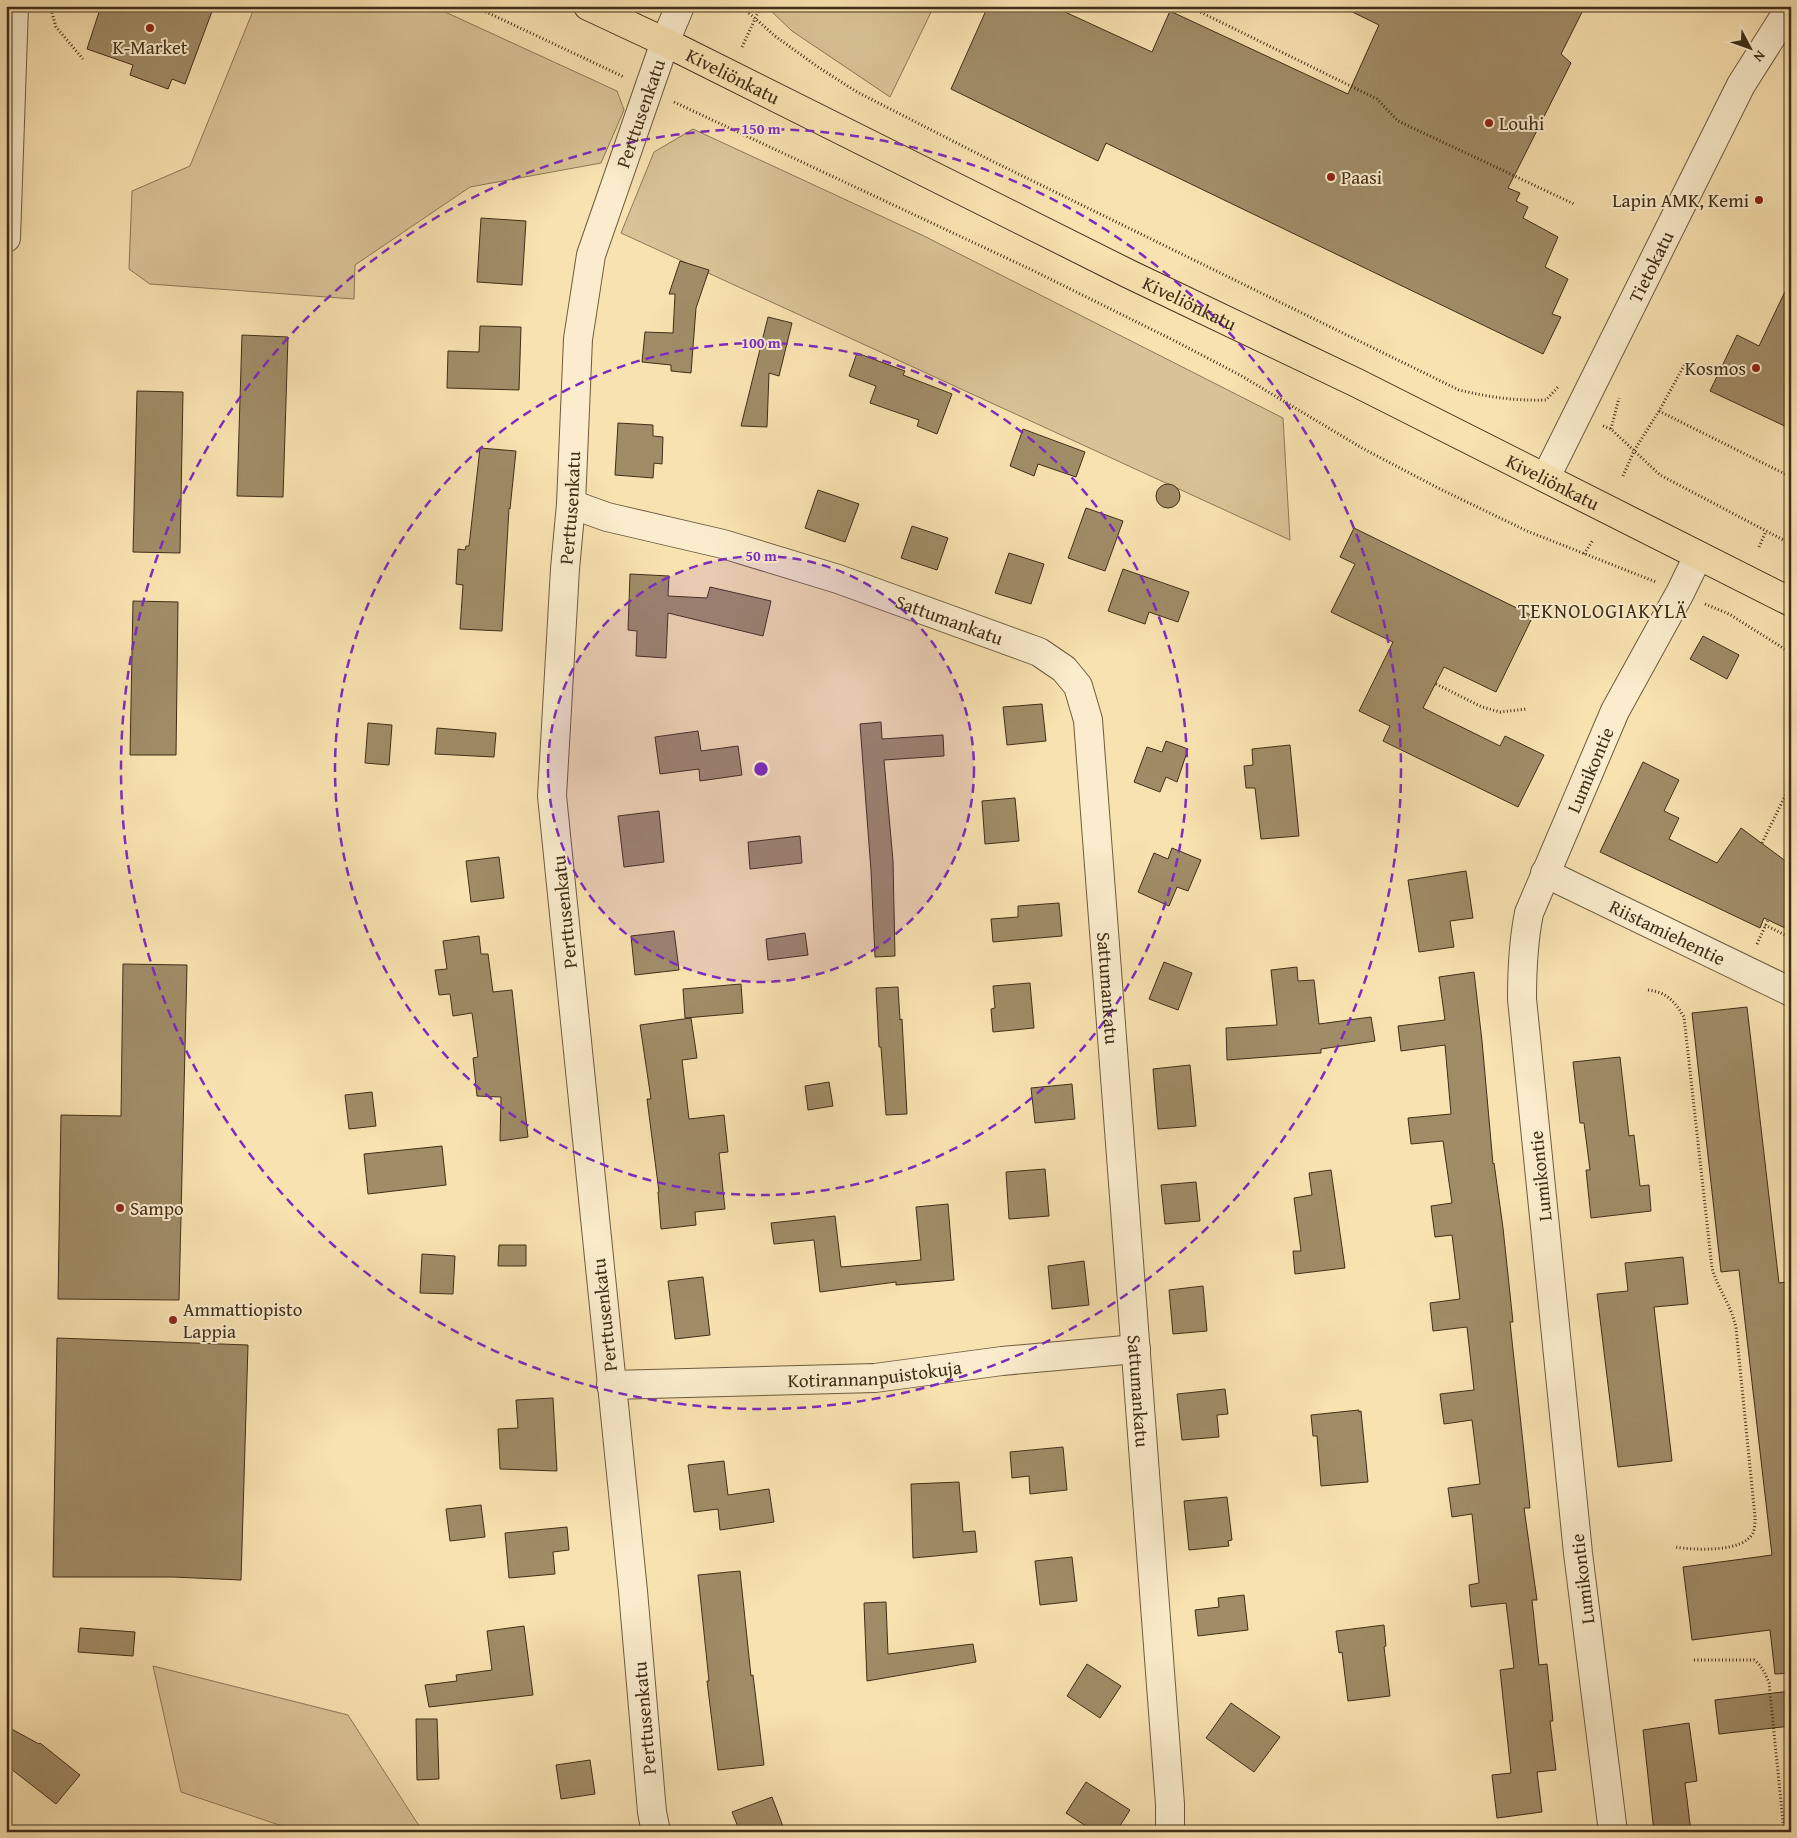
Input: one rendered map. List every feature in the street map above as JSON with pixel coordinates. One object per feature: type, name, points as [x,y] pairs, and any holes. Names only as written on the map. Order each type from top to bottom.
[{"type":"main road","name":"Kiveliönkatu","points":[[588,6],[665,42],[1102,261],[1357,383],[1791,602]]},
{"type":"street","points":[[6,238],[14,6]]},
{"type":"street","name":"Perttusenkatu","points":[[656,1832],[652,1812],[633,1591],[611,1385],[586,1114],[552,796],[565,569],[571,504],[578,339],[591,255],[665,42],[680,6]]},
{"type":"street","name":"Tietokatu","points":[[1546,477],[1742,85],[1791,6]]},
{"type":"street","name":"Sattumankatu","points":[[571,504],[607,517],[723,544],[838,579],[1039,652],[1064,669],[1078,686],[1088,720],[1170,1797],[1170,1832]]},
{"type":"street","name":"Lumikontie","points":[[1613,1832],[1578,1553],[1522,999],[1522,964],[1524,936],[1529,913],[1545,873],[1615,711],[1680,593],[1698,556]]},
{"type":"street","name":"Riistamiehentie","points":[[1545,873],[1791,992]]},
{"type":"street","name":"Kotirannanpuistokuja","points":[[611,1385],[875,1378],[1002,1361],[1136,1349]]},
{"type":"path","points":[[50,6],[56,28],[83,59]]},
{"type":"path","points":[[469,6],[624,78]]},
{"type":"path","points":[[741,6],[775,36],[857,92],[992,161],[1459,390],[1521,400],[1546,400],[1560,384]]},
{"type":"path","points":[[742,47],[761,6]]},
{"type":"path","points":[[1188,6],[1377,99],[1398,121],[1574,204]]},
{"type":"path","points":[[683,107],[996,253],[1175,341],[1240,375],[1362,448],[1440,489],[1527,531],[1650,579]]},
{"type":"path","points":[[1623,476],[1634,451],[1686,362]]},
{"type":"path","points":[[1659,410],[1791,477]]},
{"type":"path","points":[[1611,429],[1660,475],[1791,544]]},
{"type":"path","points":[[1759,547],[1766,531]]},
{"type":"path","points":[[1584,554],[1593,540]]},
{"type":"path","points":[[1702,602],[1729,614],[1791,653]]},
{"type":"path","points":[[1436,684],[1482,707],[1500,712],[1527,708]]},
{"type":"path","points":[[1762,843],[1790,786],[1790,777]]},
{"type":"path","points":[[1765,925],[1791,938]]},
{"type":"path","points":[[1648,990],[1657,991],[1670,998],[1684,1017],[1712,1268],[1715,1281],[1726,1299],[1735,1321],[1755,1517],[1754,1532],[1748,1539],[1738,1545],[1697,1550],[1674,1547]]},
{"type":"path","points":[[1694,1660],[1754,1660],[1760,1664],[1765,1673],[1769,1683],[1784,1832]]},
{"type":"shaded area","points":[[255,6],[432,6],[617,91],[624,110],[601,163],[470,187],[355,265],[354,299],[150,284],[129,269],[132,191],[190,166]]},
{"type":"shaded area","points":[[774,6],[934,6],[890,97],[792,31],[771,11]]},
{"type":"shaded area","points":[[693,129],[924,236],[1283,418],[1290,540],[621,233],[654,152]]},
{"type":"shaded area","points":[[153,1666],[348,1715],[423,1832],[300,1832],[181,1792]]},
{"type":"building","name":"K-Market","points":[[101,6],[214,6],[185,84],[172,79],[168,89],[130,75],[133,65],[87,49]]},
{"type":"building","name":"Paasi","points":[[988,6],[1052,6],[1152,52],[1170,11],[1348,94],[1379,25],[1340,6],[1585,6],[1561,54],[1571,63],[1508,188],[1520,193],[1516,201],[1528,207],[1523,218],[1558,237],[1545,267],[1568,279],[1552,314],[1561,317],[1543,354],[1106,143],[1098,161],[951,89]]},
{"type":"building","points":[[481,218],[526,221],[522,285],[477,282]]},
{"type":"building","points":[[680,261],[709,270],[696,308],[691,373],[671,371],[671,365],[642,362],[645,332],[673,333],[675,294],[669,294]]},
{"type":"building","name":"Kosmos","points":[[1791,279],[1791,429],[1710,391],[1737,335],[1759,346]]},
{"type":"building","points":[[768,317],[792,323],[779,376],[769,373],[767,427],[741,426]]},
{"type":"building","points":[[480,326],[521,327],[519,390],[447,388],[448,351],[479,352]]},
{"type":"building","points":[[242,335],[288,337],[283,497],[237,496]]},
{"type":"building","points":[[857,353],[905,371],[903,375],[952,394],[937,434],[917,426],[919,420],[870,403],[876,386],[849,376]]},
{"type":"building","points":[[137,391],[183,392],[180,553],[133,552]]},
{"type":"building","points":[[618,423],[653,425],[653,436],[663,437],[662,464],[654,463],[653,478],[615,475]]},
{"type":"building","points":[[1023,429],[1085,452],[1076,477],[1038,464],[1034,476],[1010,466]]},
{"type":"building","points":[[480,448],[516,451],[509,508],[502,631],[460,629],[463,585],[456,584],[458,549],[465,550],[466,546],[469,546]]},
{"type":"building","points":[[1168,484],[1177,487],[1180,496],[1177,505],[1168,508],[1159,505],[1156,496],[1159,487]]},
{"type":"building","points":[[818,490],[859,504],[845,542],[805,528]]},
{"type":"building","points":[[1086,508],[1123,521],[1105,571],[1068,558]]},
{"type":"building","points":[[912,526],[948,538],[937,570],[901,558]]},
{"type":"building","points":[[1354,528],[1533,616],[1496,692],[1444,667],[1423,708],[1500,746],[1505,736],[1544,755],[1518,807],[1383,741],[1390,726],[1359,711],[1393,642],[1331,612],[1355,564],[1340,557]]},
{"type":"building","points":[[1009,553],[1044,564],[1031,604],[995,593]]},
{"type":"building","points":[[1123,569],[1189,592],[1178,622],[1149,612],[1145,624],[1108,611]]},
{"type":"building","points":[[630,574],[669,576],[668,596],[707,598],[710,587],[771,601],[763,636],[668,613],[666,658],[636,656],[637,631],[628,630]]},
{"type":"building","points":[[133,601],[178,602],[176,755],[130,755]]},
{"type":"building","points":[[1703,636],[1739,655],[1727,679],[1690,659]]},
{"type":"building","points":[[1042,704],[1046,741],[1007,745],[1003,707]]},
{"type":"building","points":[[881,722],[882,739],[943,735],[944,756],[884,760],[893,861],[895,956],[875,957],[871,871],[860,724]]},
{"type":"building","points":[[368,723],[392,725],[389,765],[365,763]]},
{"type":"building","points":[[437,728],[496,733],[494,757],[435,754]]},
{"type":"building","points":[[698,731],[701,751],[738,746],[742,775],[700,781],[699,769],[660,774],[655,737]]},
{"type":"building","points":[[1166,741],[1188,749],[1177,782],[1166,777],[1160,792],[1134,782],[1147,747],[1162,752]]},
{"type":"building","points":[[1290,745],[1299,836],[1261,839],[1255,788],[1246,788],[1244,766],[1253,765],[1252,749]]},
{"type":"building","points":[[1643,762],[1679,780],[1664,811],[1679,818],[1669,839],[1717,863],[1741,828],[1791,865],[1791,915],[1785,928],[1764,918],[1760,928],[1600,852]]},
{"type":"building","points":[[1015,798],[1019,841],[985,844],[982,801]]},
{"type":"building","points":[[659,811],[664,862],[624,867],[618,816]]},
{"type":"building","points":[[800,836],[802,863],[750,869],[748,842]]},
{"type":"building","points":[[1172,848],[1201,860],[1188,891],[1177,887],[1169,906],[1138,892],[1154,853],[1168,859]]},
{"type":"building","points":[[499,857],[504,898],[471,902],[466,861]]},
{"type":"building","points":[[1466,871],[1473,918],[1450,921],[1454,947],[1419,952],[1408,880]]},
{"type":"building","points":[[1059,903],[1062,936],[993,942],[991,919],[1018,917],[1018,906]]},
{"type":"building","points":[[674,931],[679,970],[635,975],[631,936]]},
{"type":"building","points":[[805,933],[808,955],[768,960],[766,939]]},
{"type":"building","points":[[479,936],[481,954],[488,954],[493,992],[512,990],[528,1137],[500,1141],[501,1097],[477,1096],[473,1058],[478,1057],[472,1013],[453,1016],[450,994],[439,995],[435,970],[447,969],[443,941]]},
{"type":"building","points":[[1164,962],[1192,973],[1178,1010],[1149,999]]},
{"type":"building","points":[[123,964],[187,965],[179,1300],[58,1299],[61,1115],[121,1116]]},
{"type":"building","points":[[1297,967],[1298,981],[1314,980],[1319,1024],[1371,1017],[1375,1041],[1321,1049],[1321,1053],[1227,1060],[1226,1028],[1277,1025],[1271,970]]},
{"type":"building","points":[[1474,972],[1493,1164],[1503,1228],[1513,1322],[1510,1322],[1530,1508],[1524,1508],[1537,1600],[1532,1600],[1539,1665],[1547,1664],[1553,1721],[1550,1721],[1556,1770],[1537,1772],[1542,1812],[1497,1818],[1492,1775],[1511,1773],[1500,1670],[1514,1668],[1506,1603],[1471,1607],[1469,1585],[1479,1583],[1472,1514],[1452,1517],[1448,1488],[1480,1484],[1472,1420],[1444,1424],[1440,1394],[1474,1390],[1467,1327],[1433,1331],[1430,1303],[1460,1299],[1452,1235],[1435,1237],[1431,1206],[1452,1203],[1443,1141],[1411,1144],[1408,1118],[1451,1114],[1445,1045],[1401,1051],[1398,1026],[1445,1020],[1439,977]]},
{"type":"building","points":[[1030,983],[1034,1028],[993,1032],[991,1009],[995,1008],[993,986]]},
{"type":"building","points":[[741,984],[743,1013],[685,1018],[683,989]]},
{"type":"building","points":[[898,987],[900,1020],[902,1019],[907,1114],[886,1115],[881,1047],[879,1047],[876,988]]},
{"type":"building","points":[[1747,1007],[1779,1283],[1786,1282],[1791,1318],[1791,1673],[1775,1674],[1770,1630],[1692,1640],[1683,1567],[1772,1555],[1739,1270],[1721,1272],[1692,1013]]},
{"type":"building","points":[[691,1018],[697,1058],[682,1060],[689,1119],[724,1115],[728,1152],[719,1153],[725,1209],[695,1212],[696,1225],[661,1229],[659,1192],[647,1099],[651,1099],[640,1025]]},
{"type":"building","points":[[1620,1057],[1629,1136],[1634,1135],[1640,1186],[1649,1185],[1651,1211],[1591,1218],[1586,1170],[1590,1170],[1584,1123],[1580,1123],[1573,1062]]},
{"type":"building","points":[[1190,1065],[1196,1126],[1158,1129],[1153,1069]]},
{"type":"building","points":[[829,1082],[833,1106],[808,1110],[805,1086]]},
{"type":"building","points":[[1072,1084],[1075,1119],[1035,1123],[1031,1088]]},
{"type":"building","points":[[372,1092],[376,1126],[349,1129],[345,1095]]},
{"type":"building","points":[[442,1146],[446,1185],[368,1194],[364,1154]]},
{"type":"building","points":[[1045,1169],[1049,1216],[1009,1219],[1006,1172]]},
{"type":"building","points":[[1331,1170],[1345,1268],[1295,1274],[1293,1251],[1301,1251],[1294,1198],[1312,1195],[1309,1173]]},
{"type":"building","points":[[1196,1182],[1200,1221],[1165,1224],[1161,1185]]},
{"type":"building","points":[[948,1204],[954,1280],[896,1285],[896,1282],[820,1292],[814,1240],[774,1244],[771,1223],[835,1216],[841,1267],[921,1260],[916,1207]]},
{"type":"building","points":[[499,1245],[526,1245],[526,1266],[498,1266]]},
{"type":"building","points":[[422,1254],[455,1256],[453,1294],[420,1293]]},
{"type":"building","points":[[1683,1257],[1688,1304],[1654,1307],[1672,1461],[1618,1467],[1597,1294],[1628,1291],[1625,1263]]},
{"type":"building","points":[[1084,1261],[1089,1305],[1052,1309],[1048,1266]]},
{"type":"building","points":[[703,1277],[710,1335],[675,1339],[668,1281]]},
{"type":"building","points":[[1203,1286],[1207,1331],[1173,1334],[1169,1290]]},
{"type":"building","points":[[57,1338],[248,1345],[241,1580],[173,1577],[53,1577]]},
{"type":"building","points":[[1225,1389],[1228,1414],[1217,1415],[1219,1437],[1182,1440],[1177,1394]]},
{"type":"building","points":[[553,1398],[557,1471],[500,1469],[498,1429],[518,1428],[516,1400]]},
{"type":"building","points":[[1359,1410],[1359,1412],[1361,1411],[1368,1482],[1321,1486],[1317,1436],[1313,1436],[1311,1415]]},
{"type":"building","points":[[1063,1447],[1067,1490],[1030,1494],[1029,1476],[1012,1478],[1010,1452]]},
{"type":"building","points":[[724,1461],[728,1495],[769,1489],[774,1522],[720,1530],[718,1509],[694,1512],[688,1465]]},
{"type":"building","points":[[959,1482],[963,1532],[975,1531],[977,1552],[913,1558],[911,1484]]},
{"type":"building","points":[[1227,1497],[1232,1540],[1228,1541],[1229,1546],[1189,1550],[1184,1501]]},
{"type":"building","points":[[481,1505],[485,1537],[450,1541],[446,1509]]},
{"type":"building","points":[[567,1527],[569,1550],[553,1552],[555,1574],[509,1578],[505,1533]]},
{"type":"building","points":[[1072,1557],[1077,1601],[1040,1605],[1035,1561]]},
{"type":"building","points":[[740,1571],[751,1676],[753,1675],[764,1765],[718,1770],[707,1681],[709,1681],[698,1575]]},
{"type":"building","points":[[1244,1595],[1248,1630],[1198,1636],[1195,1610],[1219,1607],[1218,1598]]},
{"type":"building","points":[[886,1602],[888,1654],[973,1644],[976,1662],[867,1681],[864,1603]]},
{"type":"building","points":[[1384,1625],[1386,1646],[1384,1647],[1390,1696],[1348,1701],[1342,1652],[1339,1653],[1336,1631]]},
{"type":"building","points":[[524,1626],[533,1695],[429,1707],[425,1685],[457,1681],[456,1675],[492,1670],[487,1631]]},
{"type":"building","points":[[80,1628],[135,1632],[133,1656],[78,1652]]},
{"type":"building","points":[[1087,1664],[1121,1686],[1100,1718],[1067,1696]]},
{"type":"building","points":[[1791,1691],[1791,1726],[1719,1734],[1715,1700]]},
{"type":"building","points":[[1231,1703],[1280,1737],[1254,1772],[1206,1738]]},
{"type":"building","points":[[416,1719],[437,1719],[439,1779],[417,1780]]},
{"type":"building","points":[[1689,1723],[1697,1781],[1685,1783],[1691,1832],[1654,1832],[1643,1730]]},
{"type":"building","points":[[6,1726],[40,1743],[80,1775],[56,1804],[6,1765]]},
{"type":"building","points":[[590,1760],[595,1794],[561,1799],[556,1765]]},
{"type":"building","points":[[1086,1782],[1130,1810],[1116,1832],[1095,1832],[1066,1813]]},
{"type":"building","points":[[772,1797],[785,1832],[740,1832],[732,1812]]},
{"type":"place","name":"K-Market","points":[[150,28]]},
{"type":"place","name":"Louhi","points":[[1489,123]]},
{"type":"place","name":"Paasi","points":[[1331,177]]},
{"type":"place","name":"Lapin AMK, Kemi","points":[[1759,200]]},
{"type":"place","name":"Kosmos","points":[[1756,368]]},
{"type":"place","name":"Sampo","points":[[120,1208]]},
{"type":"place","name":"Ammattiopisto Lappia","points":[[173,1320]]},
{"type":"district","name":"TEKNOLOGIAKYLÄ","points":[[1603,610]]}]
